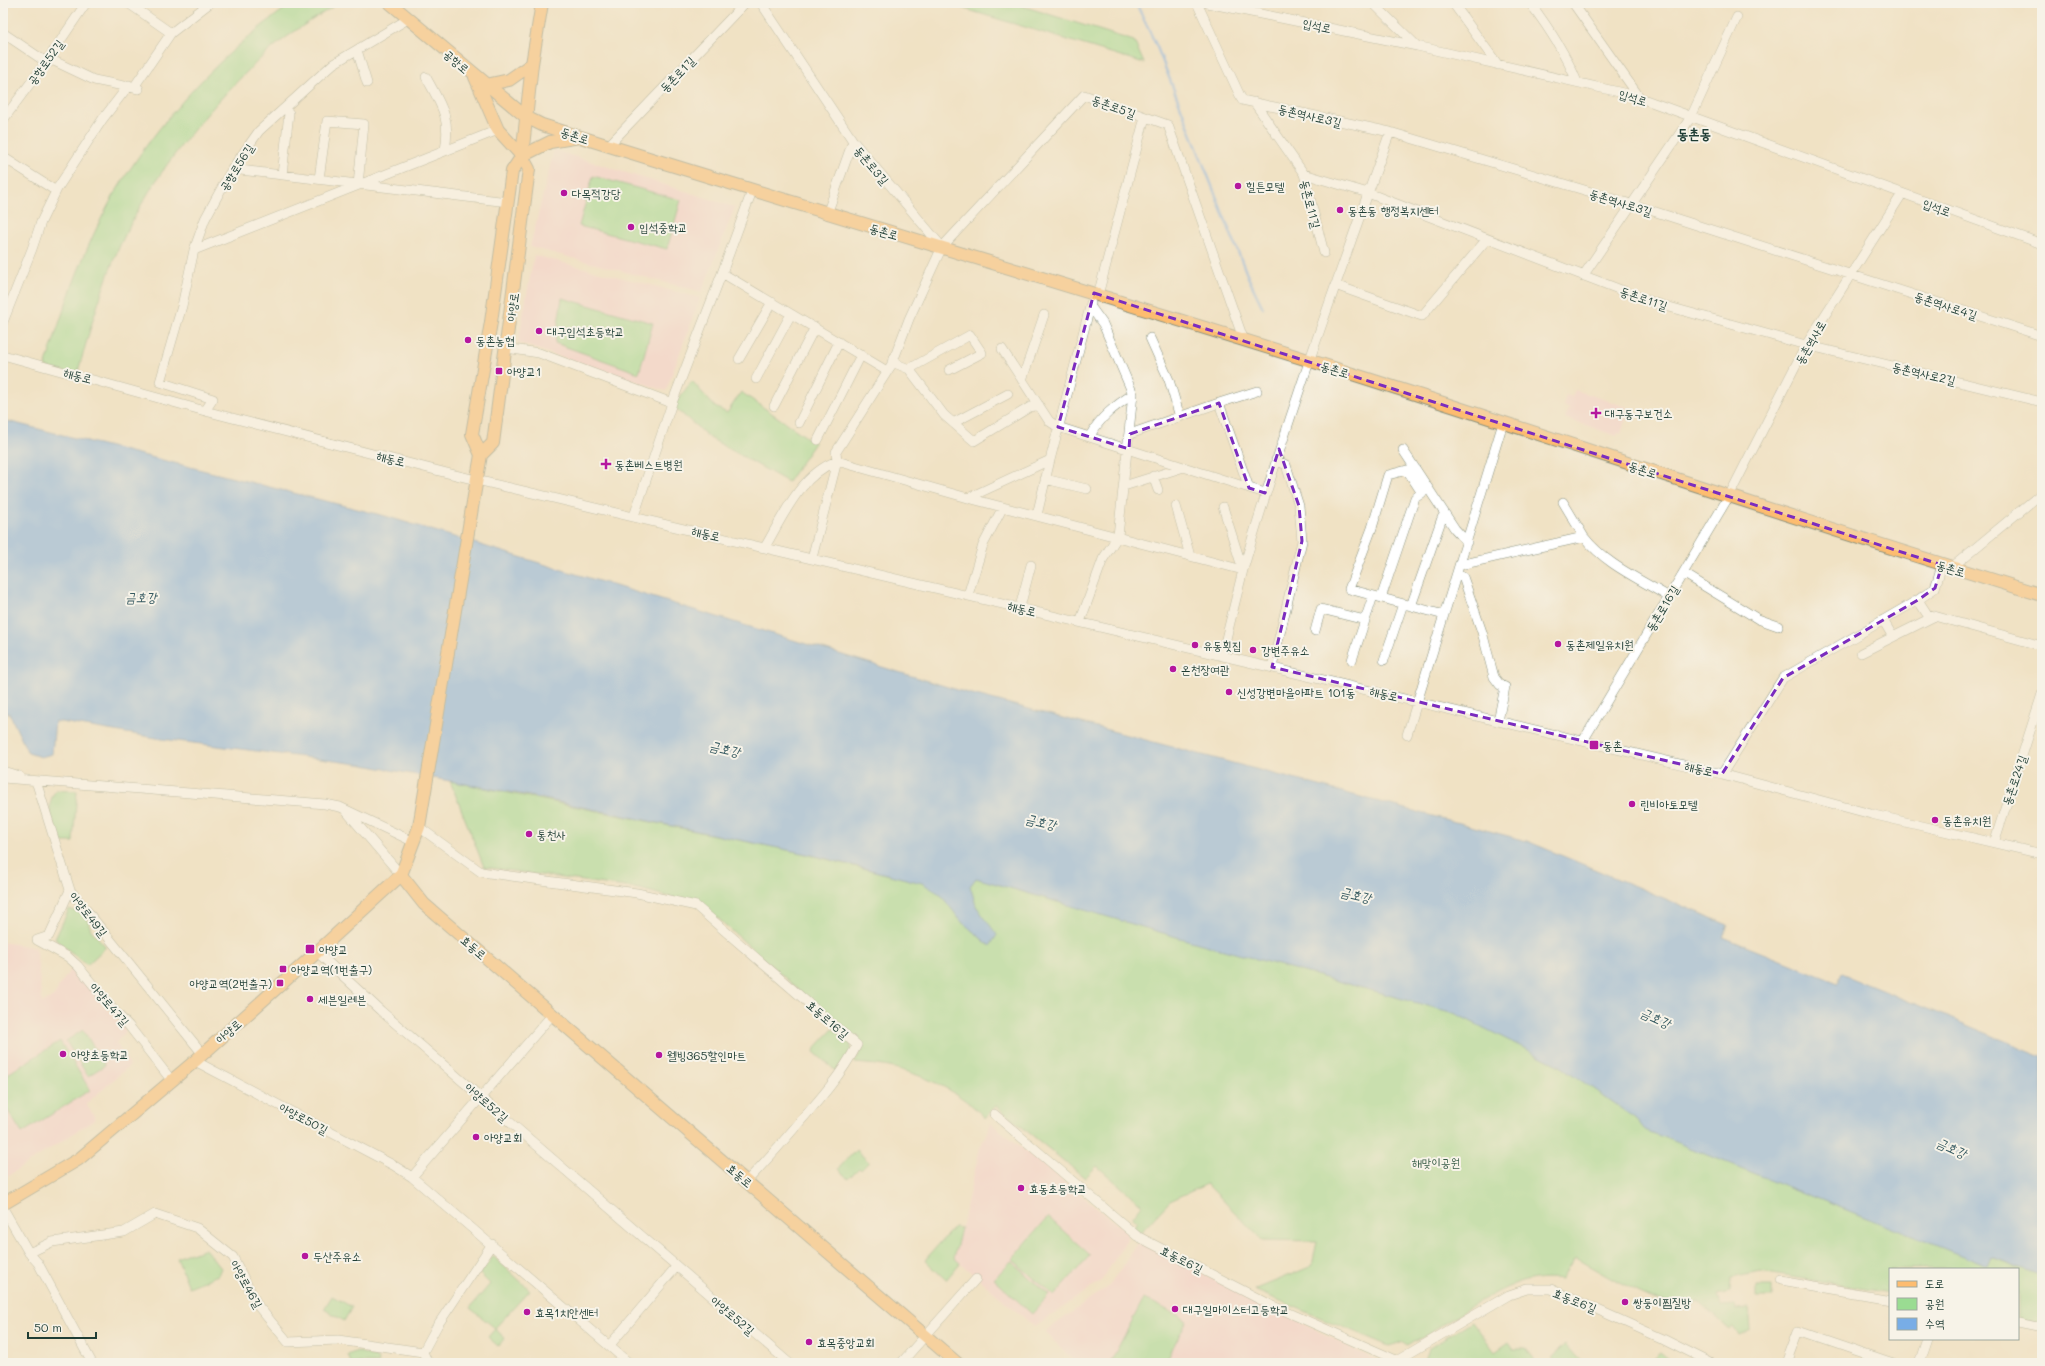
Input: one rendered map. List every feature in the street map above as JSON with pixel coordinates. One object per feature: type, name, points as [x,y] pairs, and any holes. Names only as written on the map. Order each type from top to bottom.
[{"type":"main road","name":"공항로","points":[[390,3],[526,117]]},
{"type":"main road","name":"아양로","points":[[3,1204],[78,1159],[172,1081],[317,952],[400,875],[419,827],[481,455],[472,434],[491,322],[512,171],[522,156],[532,64],[542,3]]},
{"type":"main road","points":[[486,85],[509,80],[532,64]]},
{"type":"main road","points":[[473,74],[498,130],[522,156],[550,142],[579,137]]},
{"type":"main road","name":"동촌로","points":[[526,117],[542,125],[579,137],[827,214],[1096,294],[2042,595]]},
{"type":"main road","name":"아양로","points":[[481,455],[493,443],[529,169],[522,156]]},
{"type":"main road","name":"효동로","points":[[400,875],[424,904],[552,1015],[747,1180],[957,1363]]},
{"type":"street","name":"공항로52길","points":[[3,120],[46,62],[86,3]]},
{"type":"street","points":[[128,3],[171,33]]},
{"type":"street","points":[[3,322],[41,222],[56,191],[102,120],[134,87],[171,33],[210,3]]},
{"type":"street","name":"동촌로1길","points":[[608,146],[745,3]]},
{"type":"street","points":[[761,3],[853,141]]},
{"type":"street","name":"동촌역사로3길","points":[[1197,3],[1242,100],[1390,132],[1631,204],[1850,275]]},
{"type":"street","name":"입석로","points":[[1207,3],[1417,46],[1577,82],[1640,98],[2042,244]]},
{"type":"street","points":[[1373,3],[1417,46]]},
{"type":"street","points":[[1454,3],[1498,64]]},
{"type":"street","points":[[1530,3],[1554,35],[1570,64],[1577,82]]},
{"type":"street","points":[[1573,3],[1640,98]]},
{"type":"street","points":[[1583,276],[1690,116],[1738,17]]},
{"type":"street","name":"공항로56길","points":[[205,411],[213,398],[160,382],[182,306],[194,250],[205,219],[232,169],[259,131],[333,64],[408,19]]},
{"type":"street","points":[[3,33],[46,62],[54,61],[94,80],[134,87]]},
{"type":"street","points":[[357,50],[367,83]]},
{"type":"street","points":[[426,77],[442,107],[447,121],[448,134],[446,150]]},
{"type":"street","name":"동촌로5길","points":[[942,247],[1084,95],[1145,117],[1096,294],[1090,306],[1058,426],[1037,515]]},
{"type":"street","name":"동촌역사로3길","points":[[1254,102],[1304,174]]},
{"type":"street","points":[[282,175],[289,113]]},
{"type":"street","points":[[1145,117],[1168,125],[1244,341]]},
{"type":"street","points":[[319,179],[327,121],[364,124],[358,185]]},
{"type":"street","points":[[194,250],[498,130]]},
{"type":"street","points":[[1222,655],[1243,570],[1265,493],[1308,361],[1390,132]]},
{"type":"street","name":"동촌로3길","points":[[827,214],[853,141]]},
{"type":"street","name":"동촌로3길","points":[[853,141],[942,247]]},
{"type":"street","points":[[3,157],[56,191]]},
{"type":"street","points":[[232,169],[508,202]]},
{"type":"street","name":"동촌로11길","points":[[1304,174],[1368,193],[1655,303],[1806,345]]},
{"type":"street","name":"동촌로11길","points":[[1304,174],[1324,253]]},
{"type":"street","points":[[634,516],[672,403],[752,191]]},
{"type":"street","name":"동촌역사로","points":[[1729,496],[1806,345],[1902,194]]},
{"type":"street","points":[[1335,286],[1422,316],[1487,239]]},
{"type":"street","points":[[812,558],[837,461],[836,452],[892,362],[909,319],[942,247]]},
{"type":"street","points":[[722,273],[887,371]]},
{"type":"street","name":"동촌역사로4길","points":[[1850,275],[2042,336]]},
{"type":"street","points":[[739,359],[772,302]]},
{"type":"street","points":[[1080,622],[1103,560],[1118,536],[1130,434],[1133,394],[1103,324],[1090,306]]},
{"type":"street","points":[[756,379],[791,314]]},
{"type":"street","points":[[1022,380],[1044,315]]},
{"type":"street","points":[[774,406],[815,328]]},
{"type":"street","points":[[909,369],[970,335],[982,353],[949,370]]},
{"type":"street","points":[[1150,338],[1169,380],[1180,417]]},
{"type":"street","points":[[799,423],[839,342]]},
{"type":"street","name":"동촌역사로2길","points":[[1806,345],[2042,402]]},
{"type":"street","points":[[506,348],[540,353],[672,403]]},
{"type":"street","points":[[1002,349],[1049,421],[1058,426],[1265,493]]},
{"type":"street","name":"해동로","points":[[3,355],[205,411],[448,473],[477,478],[1722,774],[1871,814],[2042,854]]},
{"type":"street","points":[[818,440],[861,355]]},
{"type":"street","points":[[892,362],[909,369],[944,415],[974,441],[1030,407],[1039,405]]},
{"type":"street","points":[[1130,434],[1257,391]]},
{"type":"street","points":[[953,423],[1008,394]]},
{"type":"street","points":[[1090,436],[1102,419],[1114,406],[1133,394]]},
{"type":"street","points":[[1219,403],[1249,488]]},
{"type":"street","points":[[1407,735],[1503,423]]},
{"type":"street","points":[[1403,450],[1455,529],[1467,542]]},
{"type":"street","points":[[968,498],[1050,460]]},
{"type":"street","points":[[1272,667],[1302,541],[1299,506],[1292,482],[1286,465],[1276,460]]},
{"type":"street","points":[[765,547],[797,493],[824,465],[837,461],[968,498],[1118,536],[1243,570]]},
{"type":"street","points":[[1124,486],[1184,467]]},
{"type":"street","points":[[1352,660],[1365,620],[1377,597],[1415,498],[1422,493],[1407,470],[1388,475],[1372,528],[1348,589],[1377,597],[1444,615]]},
{"type":"street","points":[[1153,476],[1158,490]]},
{"type":"street","points":[[1045,479],[1087,489]]},
{"type":"street","points":[[1722,774],[1783,678],[1918,600],[1935,588],[1947,566],[2042,493]]},
{"type":"street","name":"동촌로16길","points":[[1583,741],[1729,496]]},
{"type":"street","points":[[1563,502],[1584,537],[1594,550],[1608,561],[1669,597]]},
{"type":"street","points":[[1176,506],[1190,556]]},
{"type":"street","points":[[968,595],[982,545],[1003,507]]},
{"type":"street","points":[[1223,507],[1243,570]]},
{"type":"street","points":[[1384,660],[1442,518],[1445,514]]},
{"type":"street","points":[[1460,565],[1584,537]]},
{"type":"street","points":[[1020,607],[1030,564]]},
{"type":"street","points":[[1683,573],[1758,619],[1778,626]]},
{"type":"street","points":[[1456,575],[1463,577],[1482,632],[1494,677],[1500,685],[1505,687],[1498,721]]},
{"type":"street","points":[[1918,600],[1927,614],[2042,646]]},
{"type":"street","points":[[1315,631],[1321,609],[1365,620]]},
{"type":"street","points":[[1861,653],[1935,616]]},
{"type":"street","points":[[1883,620],[1892,637]]},
{"type":"street","name":"동촌로24길","points":[[1994,843],[2042,694]]},
{"type":"street","points":[[3,771],[36,781]]},
{"type":"street","points":[[3,778],[325,804],[343,809],[414,842]]},
{"type":"street","name":"아양로49길","points":[[36,781],[70,890],[198,1057]]},
{"type":"street","points":[[343,809],[400,875]]},
{"type":"street","name":"효동로16길","points":[[419,827],[481,872],[637,893],[696,906],[857,1045],[847,1064],[820,1098],[764,1163],[747,1180]]},
{"type":"street","name":"아양로47길","points":[[70,890],[49,936],[37,940],[68,957],[78,966],[110,1006],[129,1026],[172,1081]]},
{"type":"street","name":"아양로52길","points":[[317,952],[380,1011],[482,1097],[676,1267],[790,1363]]},
{"type":"street","points":[[412,1177],[552,1015]]},
{"type":"street","name":"아양로50길","points":[[198,1057],[412,1177],[629,1363]]},
{"type":"street","name":"효동로6길","points":[[994,1114],[1137,1236],[1269,1304],[1400,1362],[1509,1295],[1527,1289],[1551,1289],[1661,1338],[1711,1363]]},
{"type":"street","points":[[3,1208],[29,1253],[38,1263],[92,1363]]},
{"type":"street","name":"아양로46길","points":[[29,1253],[52,1242],[124,1232],[155,1214],[197,1228],[233,1257],[258,1306],[288,1342],[338,1340],[423,1352]]},
{"type":"street","points":[[428,1363],[423,1352],[437,1326],[492,1244]]},
{"type":"street","points":[[609,1346],[676,1267]]},
{"type":"street","points":[[901,1363],[976,1278]]},
{"type":"street","points":[[1780,1281],[1889,1300]]},
{"type":"street","points":[[2019,1323],[2042,1328]]},
{"type":"street","points":[[1787,1363],[1799,1331],[1893,1363]]},
{"type":"street","points":[[1918,1363],[1926,1340]]},
{"type":"highlighted area","points":[[1094,293],[1942,565],[1935,588],[1918,600],[1783,678],[1722,774],[1272,667],[1302,541],[1299,506],[1279,449],[1265,493],[1249,488],[1219,403],[1130,434],[1129,449],[1058,427]]},
{"type":"shaded area","name":"입석중학교","points":[[554,150],[735,207],[702,292],[530,247]]},
{"type":"shaded area","points":[[534,255],[700,298],[666,391],[518,343]]},
{"type":"shaded area","name":"대구동구보건소","points":[[1575,390],[1627,407],[1623,417],[1627,418],[1621,434],[1618,433],[1617,436],[1565,418],[1569,408],[1563,406],[1566,395],[1572,397]]},
{"type":"shaded area","name":"아양초등학교","points":[[3,942],[36,948],[42,1003],[55,995],[59,986],[73,966],[126,1031],[116,1043],[130,1065],[86,1104],[96,1119],[3,1179]]},
{"type":"shaded area","name":"효동초등학교","points":[[991,1123],[1130,1234],[1102,1280],[1035,1327],[954,1258],[980,1148]]},
{"type":"shaded area","name":"대구일마이스터고등학교","points":[[1139,1242],[1382,1363],[1076,1363],[1045,1332],[1110,1285]]},
{"type":"green space","points":[[293,3],[339,3],[278,43],[238,81],[196,127],[158,178],[127,231],[103,288],[77,375],[45,367],[70,291],[93,235],[119,187],[139,157],[161,127],[210,72],[237,47]]},
{"type":"green space","points":[[945,3],[1013,3],[1134,41],[1144,63]]},
{"type":"green space","points":[[593,176],[681,200],[667,249],[579,226]]},
{"type":"green space","points":[[562,298],[653,323],[639,373],[555,343]]},
{"type":"green space","points":[[692,381],[715,407],[727,413],[741,392],[815,443],[788,482],[710,438],[673,406]]},
{"type":"green space","name":"해맞이공원","points":[[450,781],[797,852],[922,883],[940,893],[961,921],[990,946],[996,935],[976,906],[970,886],[976,878],[1180,938],[1454,1013],[1562,1067],[1636,1119],[1645,1130],[1988,1266],[1991,1257],[2042,1276],[2042,1325],[2019,1320],[2019,1268],[1889,1268],[1889,1293],[1760,1272],[1731,1278],[1730,1292],[1718,1295],[1721,1306],[1734,1305],[1735,1309],[1748,1308],[1750,1330],[1739,1335],[1733,1327],[1729,1329],[1697,1301],[1692,1307],[1653,1299],[1619,1283],[1575,1258],[1561,1279],[1534,1279],[1510,1286],[1488,1297],[1407,1346],[1402,1342],[1389,1346],[1254,1290],[1312,1266],[1317,1241],[1262,1240],[1207,1184],[1170,1201],[1140,1233],[1133,1227],[1137,1222],[1132,1218],[1142,1205],[1097,1166],[1085,1178],[996,1106],[985,1118],[955,1093],[931,1081],[894,1068],[880,1065],[854,1063],[863,1047],[704,906],[640,889],[484,867]]},
{"type":"green space","points":[[56,790],[77,791],[73,842],[61,842],[51,816],[50,803]]},
{"type":"green space","points":[[69,909],[86,915],[91,930],[106,947],[87,965],[55,939]]},
{"type":"green space","points":[[833,1029],[851,1044],[851,1051],[836,1071],[814,1052],[815,1048]]},
{"type":"green space","points":[[83,1030],[105,1065],[88,1076],[66,1041]]},
{"type":"green space","points":[[60,1041],[90,1090],[22,1133],[3,1103],[3,1077]]},
{"type":"green space","points":[[856,1150],[869,1162],[861,1170],[859,1168],[848,1179],[838,1169]]},
{"type":"green space","points":[[1048,1217],[1090,1255],[1054,1296],[1012,1259]]},
{"type":"green space","points":[[954,1227],[961,1228],[954,1258],[960,1263],[946,1280],[925,1260]]},
{"type":"green space","points":[[205,1249],[221,1268],[218,1275],[189,1287],[177,1258],[191,1252],[192,1254]]},
{"type":"green space","points":[[493,1256],[530,1290],[495,1328],[470,1308],[490,1284],[480,1274]]},
{"type":"green space","points":[[1011,1261],[1049,1295],[1032,1314],[994,1279]]},
{"type":"green space","points":[[1757,1286],[1772,1286],[1772,1297],[1757,1297]]},
{"type":"green space","points":[[332,1296],[352,1307],[344,1321],[324,1309]]},
{"type":"green space","points":[[1144,1298],[1187,1320],[1165,1363],[1110,1363]]},
{"type":"green space","points":[[1472,1321],[1495,1352],[1509,1342],[1514,1349],[1525,1349],[1537,1363],[1424,1363],[1429,1349]]},
{"type":"green space","points":[[495,1329],[505,1338],[498,1346],[488,1337]]},
{"type":"green space","points":[[1566,1344],[1583,1363],[1555,1363],[1551,1359]]},
{"type":"green space","points":[[357,1351],[377,1358],[379,1363],[351,1363],[348,1355]]},
{"type":"green space","points":[[1660,1353],[1670,1361],[1669,1363],[1648,1363]]},
{"type":"water","name":"금호강","points":[[3,420],[385,516],[961,691],[1527,841],[1728,925],[1723,937],[1838,983],[1842,974],[2042,1056],[2042,1276],[1992,1257],[1988,1266],[1645,1130],[1636,1119],[1562,1067],[1454,1013],[1180,938],[976,878],[970,886],[976,906],[997,935],[990,946],[961,921],[940,894],[922,883],[812,855],[520,794],[358,764],[162,739],[55,721],[52,754],[41,757],[28,753],[9,713],[3,711]]},
{"type":"waterway","points":[[1136,3],[1157,47],[1248,277],[1263,308]]},
{"type":"place","name":"힐튼모텔","points":[[1238,186]]},
{"type":"place","name":"다목적강당","points":[[564,193]]},
{"type":"place","name":"동촌동 행정복지센터","points":[[1340,210]]},
{"type":"place","name":"입석중학교","points":[[631,227]]},
{"type":"place","name":"대구입석초등학교","points":[[539,331]]},
{"type":"place","name":"동촌농협","points":[[468,340]]},
{"type":"place","name":"아양교1","points":[[499,371]]},
{"type":"place","name":"대구동구보건소","points":[[1596,413]]},
{"type":"place","name":"동촌베스트병원","points":[[606,464]]},
{"type":"place","name":"동촌제일유치원","points":[[1558,644]]},
{"type":"place","name":"유동횟집","points":[[1195,645]]},
{"type":"place","name":"강변주유소","points":[[1253,650]]},
{"type":"place","name":"온천장여관","points":[[1173,669]]},
{"type":"place","name":"신성강변마을아파트 101동","points":[[1229,692]]},
{"type":"place","name":"동촌","points":[[1594,745]]},
{"type":"place","name":"린비아토모텔","points":[[1632,804]]},
{"type":"place","name":"동촌유치원","points":[[1935,820]]},
{"type":"place","name":"통천사","points":[[529,834]]},
{"type":"place","name":"아양교","points":[[310,949]]},
{"type":"place","name":"아양교역(1번출구)","points":[[283,969]]},
{"type":"place","name":"아양교역(2번출구)","points":[[280,983]]},
{"type":"place","name":"세븐일레븐","points":[[310,999]]},
{"type":"place","name":"아양초등학교","points":[[63,1054]]},
{"type":"place","name":"웰빙365할인마트","points":[[659,1055]]},
{"type":"place","name":"아양교회","points":[[476,1137]]},
{"type":"place","name":"효동초등학교","points":[[1021,1188]]},
{"type":"place","name":"두산주유소","points":[[305,1256]]},
{"type":"place","name":"쌍둥이찜질방","points":[[1625,1302]]},
{"type":"place","name":"대구일마이스터고등학교","points":[[1175,1309]]},
{"type":"place","name":"효목1치안센터","points":[[527,1312]]},
{"type":"place","name":"효목중앙교회","points":[[809,1342]]},
{"type":"district","name":"동촌동","points":[[1694,133]]}]
